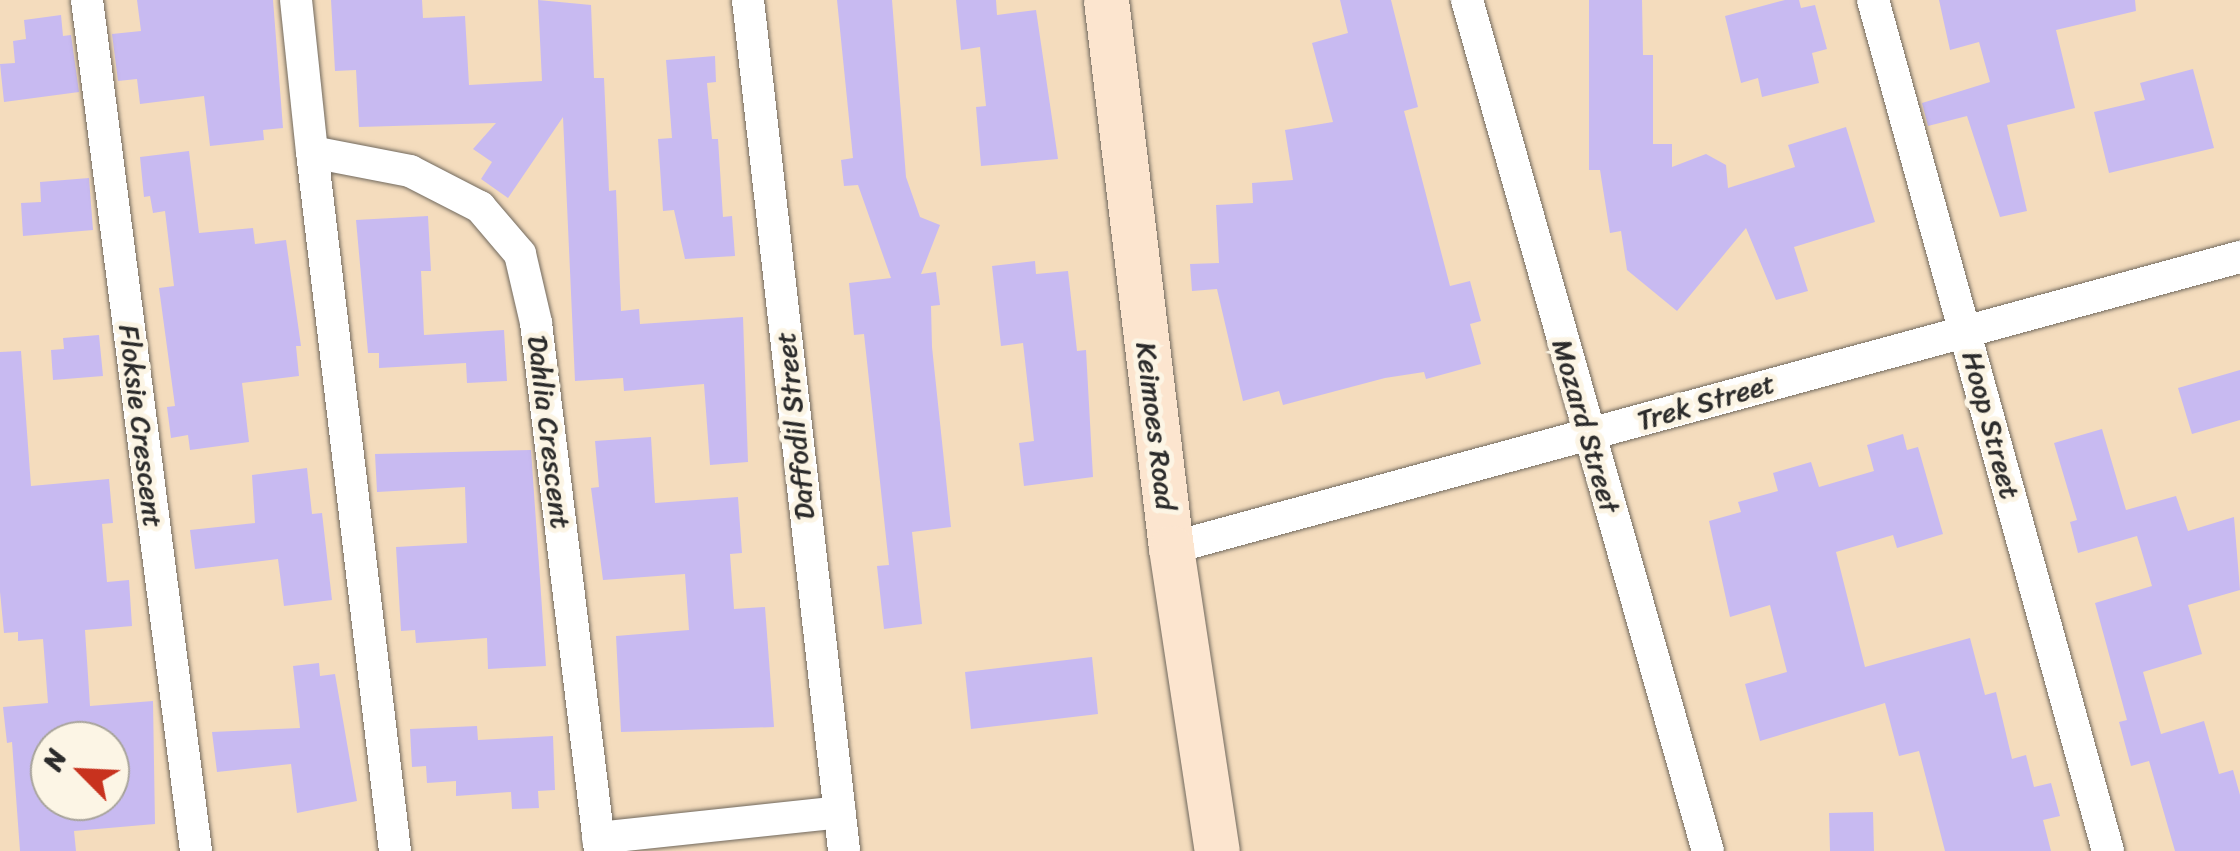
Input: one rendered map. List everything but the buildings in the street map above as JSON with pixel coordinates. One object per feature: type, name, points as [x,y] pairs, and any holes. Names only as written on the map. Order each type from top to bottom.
[{"type":"street","name":"Floksie Crescent","points":[[87,0],[196,851]]},
{"type":"street","points":[[296,0],[395,851]]},
{"type":"street","name":"Daffodil Street","points":[[748,0],[844,851]]},
{"type":"street","name":"Keimoes Road","points":[[1106,0],[1172,548],[1216,851]]},
{"type":"street","name":"Mozard Street","points":[[1467,0],[1708,851]]},
{"type":"street","name":"Hoop Street","points":[[1873,0],[2108,851]]},
{"type":"street","name":"Dahlia Crescent","points":[[312,152],[410,170],[480,207],[520,254],[536,323],[599,844]]},
{"type":"street","name":"Trek Street","points":[[1172,548],[1588,436],[1964,328],[2240,257]]},
{"type":"street","points":[[599,844],[840,812]]}]
